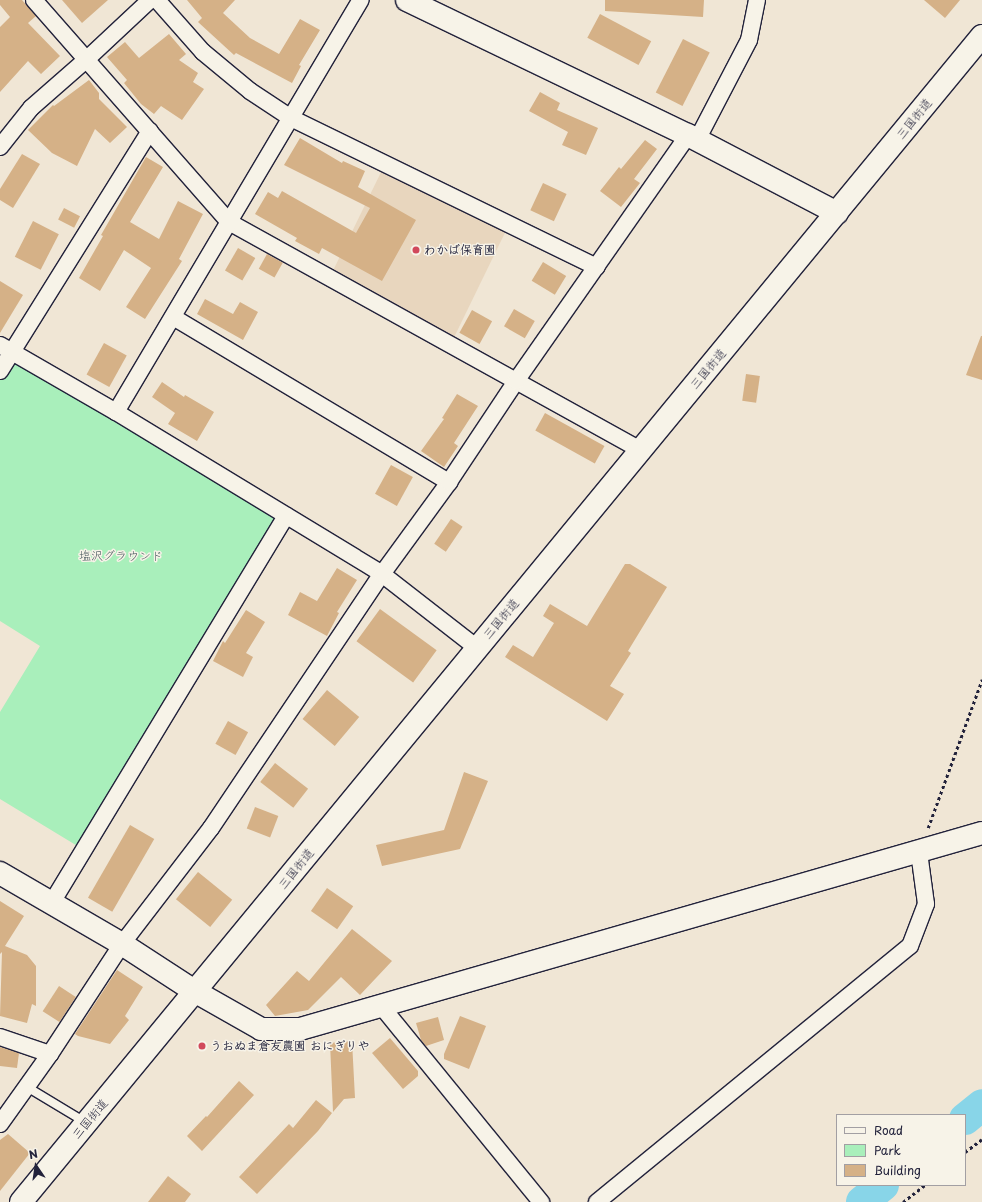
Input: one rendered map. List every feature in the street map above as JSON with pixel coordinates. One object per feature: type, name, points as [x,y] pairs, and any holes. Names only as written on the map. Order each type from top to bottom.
[{"type":"main road","points":[[407,0],[693,138],[837,213]]},
{"type":"main road","name":"三国街道","points":[[21,1202],[196,992],[476,648],[642,450],[982,36]]},
{"type":"main road","points":[[0,873],[122,944],[196,992],[261,1028],[300,1030],[982,833]]},
{"type":"street","points":[[34,0],[229,222],[642,450]]},
{"type":"street","points":[[0,147],[31,108],[87,59],[150,0]]},
{"type":"street","points":[[156,0],[203,52],[250,91],[291,118],[597,267]]},
{"type":"street","points":[[116,412],[361,0]]},
{"type":"street","points":[[0,1124],[50,1054],[122,944],[211,828],[382,574],[449,482],[516,381],[597,267],[693,138],[749,40],[757,0]]},
{"type":"street","points":[[0,371],[6,348],[150,131]]},
{"type":"street","points":[[173,317],[449,482]]},
{"type":"street","points":[[6,348],[116,412],[382,574],[476,648]]},
{"type":"street","points":[[52,904],[286,516]]},
{"type":"street","points":[[597,1202],[910,946],[926,904],[919,852]]},
{"type":"street","points":[[382,1007],[541,1202]]},
{"type":"street","points":[[0,1037],[50,1054]]},
{"type":"lane","points":[[27,1087],[87,1123]]},
{"type":"path","points":[[919,852],[982,680]]},
{"type":"path","points":[[966,1151],[982,1139]]},
{"type":"path","points":[[903,1202],[924,1186]]},
{"type":"shaded area","name":"わかば保育園","points":[[385,164],[509,224],[453,339],[329,278]]},
{"type":"green space","name":"塩沢グラウンド","points":[[12,352],[286,516],[84,850],[0,799],[0,712],[40,646],[0,621],[0,371]]},
{"type":"building","points":[[0,0],[22,0],[36,16],[28,23],[60,56],[41,74],[28,61],[0,92],[0,27],[10,17],[0,5]]},
{"type":"building","points":[[62,0],[108,0],[82,23]]},
{"type":"building","points":[[187,0],[235,0],[223,13],[250,38],[279,54],[300,19],[320,30],[299,65],[301,66],[292,83],[236,53],[234,55],[198,22],[202,18]]},
{"type":"building","points":[[605,0],[704,0],[703,17],[605,11]]},
{"type":"building","points":[[924,0],[960,0],[945,18]]},
{"type":"building","points":[[600,14],[651,41],[639,65],[587,38]]},
{"type":"building","points":[[169,34],[186,54],[179,60],[198,73],[193,82],[204,89],[182,120],[161,106],[154,114],[141,104],[124,83],[127,80],[107,57],[125,42],[139,58]]},
{"type":"building","points":[[683,39],[710,53],[682,106],[656,92]]},
{"type":"building","points":[[89,80],[99,93],[99,99],[127,127],[110,143],[95,129],[77,166],[52,153],[28,130],[53,105],[54,106]]},
{"type":"building","points":[[540,92],[560,103],[557,110],[598,128],[586,155],[562,145],[568,132],[529,111]]},
{"type":"building","points":[[300,138],[342,163],[343,161],[365,171],[358,187],[416,220],[382,281],[322,248],[319,254],[295,241],[297,238],[255,214],[268,192],[278,198],[282,191],[356,233],[370,208],[284,165]]},
{"type":"building","points":[[645,140],[657,149],[634,179],[640,183],[621,207],[600,191],[619,167],[621,169]]},
{"type":"building","points":[[22,154],[40,164],[13,208],[0,200],[0,189]]},
{"type":"building","points":[[146,157],[163,167],[130,222],[159,239],[178,201],[203,214],[179,259],[182,261],[145,319],[126,307],[151,268],[124,250],[100,291],[79,278],[103,236],[101,235]]},
{"type":"building","points":[[543,183],[567,194],[554,221],[530,210]]},
{"type":"building","points":[[64,208],[80,216],[74,228],[58,220]]},
{"type":"building","points":[[33,221],[59,234],[41,270],[15,257]]},
{"type":"building","points":[[238,248],[255,258],[242,281],[225,271]]},
{"type":"building","points":[[267,254],[283,263],[275,278],[259,269]]},
{"type":"building","points":[[543,262],[566,276],[555,295],[532,281]]},
{"type":"building","points":[[0,281],[23,295],[0,333]]},
{"type":"building","points":[[205,299],[233,314],[240,302],[258,312],[243,340],[197,314]]},
{"type":"building","points":[[514,309],[535,321],[525,338],[504,326]]},
{"type":"building","points":[[472,310],[492,321],[480,344],[459,333]]},
{"type":"building","points":[[982,336],[982,380],[966,375]]},
{"type":"building","points":[[104,343],[127,356],[109,387],[87,374]]},
{"type":"building","points":[[746,374],[760,376],[756,403],[742,401]]},
{"type":"building","points":[[162,382],[184,397],[185,395],[214,412],[197,441],[168,424],[175,413],[152,397]]},
{"type":"building","points":[[457,394],[478,406],[454,443],[458,446],[444,467],[421,451],[444,419],[442,418]]},
{"type":"building","points":[[545,413],[604,446],[595,463],[535,430]]},
{"type":"building","points":[[391,465],[413,477],[397,506],[375,494]]},
{"type":"building","points":[[451,519],[463,527],[446,552],[434,544]]},
{"type":"building","points":[[625,564],[630,564],[667,587],[628,651],[631,653],[610,686],[624,694],[607,721],[505,657],[513,645],[533,657],[554,623],[543,616],[550,604],[587,626]]},
{"type":"building","points":[[337,568],[357,580],[337,612],[339,613],[327,636],[288,615],[300,592],[317,601]]},
{"type":"building","points":[[380,609],[437,650],[413,683],[356,641]]},
{"type":"building","points":[[246,610],[265,622],[246,653],[253,657],[243,677],[213,661],[223,641],[225,643]]},
{"type":"building","points":[[327,690],[359,717],[335,746],[303,719]]},
{"type":"building","points":[[228,721],[248,732],[236,755],[215,744]]},
{"type":"building","points":[[275,763],[308,789],[293,808],[260,782]]},
{"type":"building","points":[[464,772],[488,781],[460,849],[382,866],[376,845],[444,830]]},
{"type":"building","points":[[255,807],[278,816],[270,837],[247,828]]},
{"type":"building","points":[[130,825],[154,839],[112,912],[88,898]]},
{"type":"building","points":[[198,872],[232,900],[210,927],[176,899]]},
{"type":"building","points":[[327,888],[353,906],[337,929],[311,911]]},
{"type":"building","points":[[0,901],[24,916],[5,946],[27,955],[36,966],[36,1006],[32,1004],[27,1023],[0,1016],[2,952],[0,954]]},
{"type":"building","points":[[352,929],[392,961],[360,995],[341,977],[308,1010],[275,1016],[266,1005],[297,971],[309,981]]},
{"type":"building","points":[[117,970],[143,987],[125,1016],[129,1020],[110,1044],[78,1036],[75,1034]]},
{"type":"building","points":[[59,986],[76,997],[59,1022],[43,1011]]},
{"type":"building","points":[[460,1016],[486,1026],[469,1069],[444,1059],[444,1054]]},
{"type":"building","points":[[438,1017],[444,1040],[426,1046],[421,1040],[416,1023]]},
{"type":"building","points":[[390,1038],[418,1071],[418,1076],[403,1089],[372,1053]]},
{"type":"building","points":[[352,1041],[355,1098],[344,1099],[333,1112],[330,1043]]},
{"type":"building","points":[[0,1047],[19,1053],[17,1068],[0,1066]]},
{"type":"building","points":[[239,1081],[254,1095],[202,1151],[187,1136],[206,1116],[207,1117]]},
{"type":"building","points":[[316,1100],[332,1113],[318,1131],[257,1194],[239,1177],[289,1124],[293,1128]]},
{"type":"building","points":[[8,1134],[30,1153],[0,1191],[0,1140]]},
{"type":"building","points":[[168,1176],[191,1194],[185,1202],[148,1202]]},
{"type":"waterway","points":[[966,1118],[982,1105]]},
{"type":"waterway","points":[[862,1202],[882,1186]]},
{"type":"place","name":"わかば保育園","points":[[416,250]]},
{"type":"place","name":"うおぬま倉友農園 おにぎりや","points":[[202,1046]]}]
